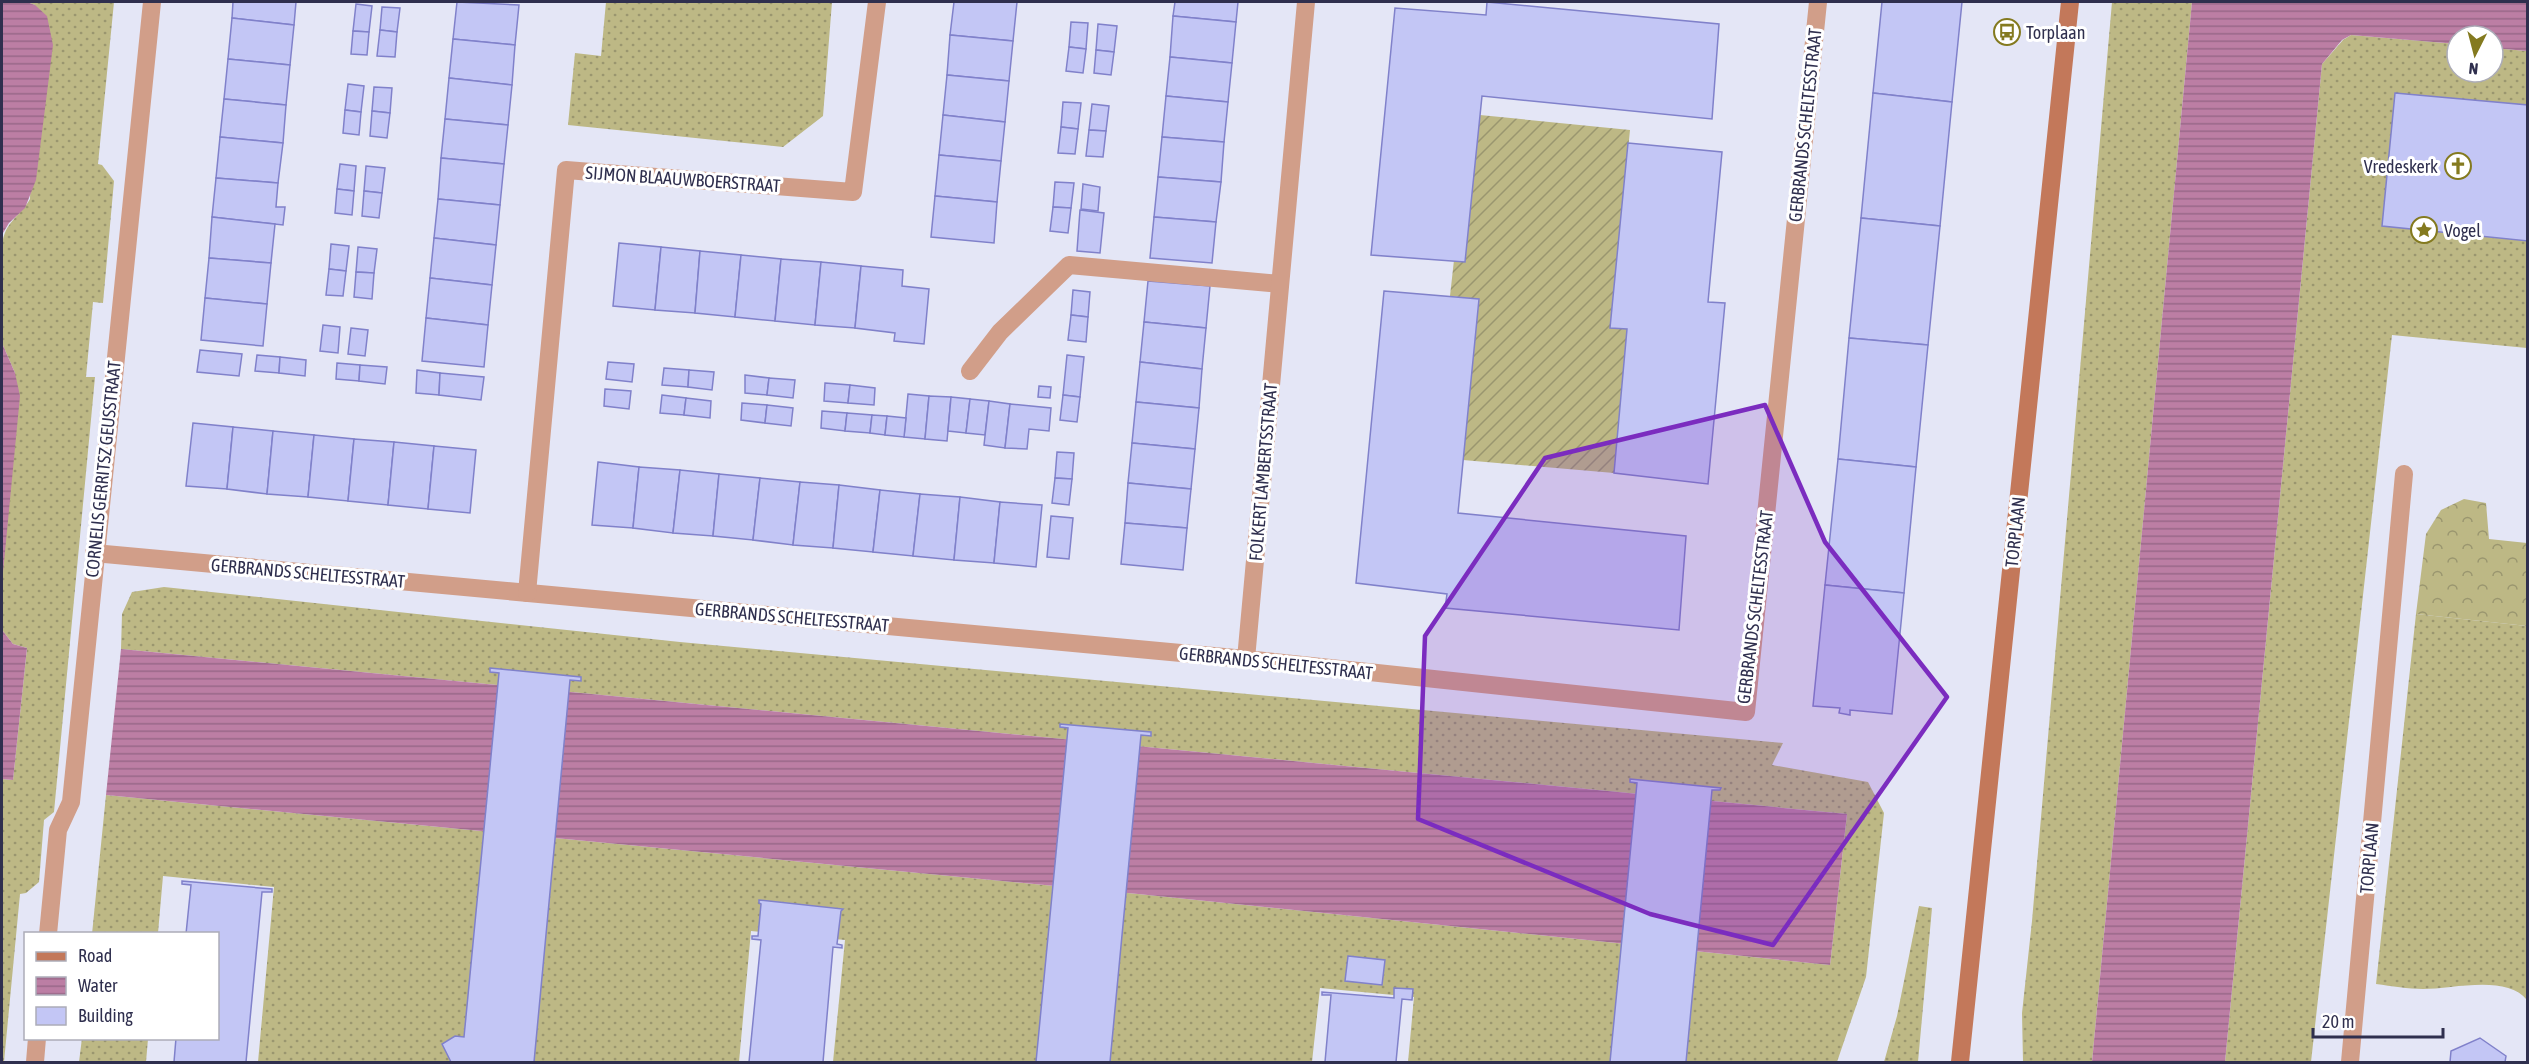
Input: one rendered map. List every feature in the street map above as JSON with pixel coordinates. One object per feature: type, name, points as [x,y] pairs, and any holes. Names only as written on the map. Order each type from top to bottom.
[{"type":"street","name":"CORNELIS GERRITSZ GEUSSTRAAT","points":[[48,932],[58,830],[71,802],[94,553],[152,2]]},
{"type":"street","name":"SIJMON BLAAUWBOERSTRAAT","points":[[527,593],[566,170],[853,192],[877,2]]},
{"type":"street","name":"FOLKERT LAMBERTSSTRAAT","points":[[1246,659],[1306,2]]},
{"type":"street","name":"GERBRANDS SCHELTESSTRAAT","points":[[94,553],[1246,659],[1746,712],[1818,2]]},
{"type":"street","name":"TORPLAAN","points":[[1960,1062],[2070,2]]},
{"type":"street","points":[[969,371],[1000,332],[1069,265],[1280,284]]},
{"type":"street","name":"TORPLAAN","points":[[2350,1062],[2404,474]]},
{"type":"street","points":[[35,1062],[38,1040]]},
{"type":"highlighted area","points":[[1765,405],[1825,542],[1947,697],[1773,945],[1650,914],[1418,819],[1425,636],[1545,458]]},
{"type":"green space","points":[[27,2],[114,2],[98,164],[102,165],[114,181],[103,303],[93,302],[86,377],[95,377],[54,812],[44,820],[39,882],[26,893],[20,894],[4,1062],[2,1062],[2,779],[13,780],[27,648],[13,644],[2,630],[2,583],[15,373],[2,343],[2,245],[9,225],[30,199],[35,5]]},
{"type":"green space","points":[[606,2],[832,2],[823,116],[783,147],[568,125],[575,53],[601,56]]},
{"type":"green space","points":[[2112,2],[2192,2],[2092,1062],[2023,1062],[2022,1013],[2032,921]]},
{"type":"green space","points":[[2351,35],[2445,43],[2445,84],[2505,84],[2505,49],[2527,51],[2527,348],[2392,335],[2311,1062],[2225,1062],[2322,64],[2343,40]]},
{"type":"green space","points":[[1480,115],[1630,130],[1610,327],[1627,329],[1614,473],[1463,460],[1479,299],[1450,296],[1454,260],[1465,261]]},
{"type":"green space","points":[[2464,499],[2486,503],[2489,539],[2527,543],[2527,626],[2416,614],[2426,534],[2441,510]]},
{"type":"green space","points":[[164,587],[680,642],[1783,743],[1772,765],[1868,782],[1884,813],[1866,977],[1837,1062],[1408,1062],[1414,997],[1320,988],[1312,1062],[833,1062],[845,940],[751,931],[739,1062],[258,1062],[274,887],[163,876],[158,932],[92,932],[106,795],[1138,894],[1830,965],[1847,814],[121,649],[122,614],[132,592]]},
{"type":"green space","points":[[2416,614],[2527,626],[2527,1000],[2518,992],[2493,985],[2423,989],[2376,984]]},
{"type":"green space","points":[[1919,906],[1932,908],[1918,1062],[1884,1062],[1897,1016]]},
{"type":"green space","points":[[82,1040],[148,1040],[146,1062],[79,1062]]},
{"type":"water","points":[[2,2],[27,2],[35,5],[47,16],[53,45],[36,180],[25,208],[9,223],[3,233],[2,245]]},
{"type":"water","points":[[2192,2],[2527,2],[2527,51],[2505,49],[2505,24],[2445,24],[2445,43],[2351,35],[2342,40],[2322,64],[2225,1062],[2092,1062]]},
{"type":"water","points":[[2,343],[15,373],[20,396],[2,583]]},
{"type":"water","points":[[2,630],[13,644],[27,648],[13,780],[2,779]]},
{"type":"water","points":[[121,649],[1847,814],[1830,965],[1138,894],[106,795]]},
{"type":"building","points":[[233,2],[296,2],[294,25],[232,18]]},
{"type":"building","points":[[457,2],[519,5],[515,45],[453,39]]},
{"type":"building","points":[[954,2],[1017,2],[1013,41],[950,35]]},
{"type":"building","points":[[1175,2],[1238,2],[1236,22],[1173,16]]},
{"type":"building","points":[[1487,2],[1719,24],[1712,119],[1482,96],[1465,262],[1371,255],[1395,8],[1486,15]]},
{"type":"building","points":[[1882,2],[1962,2],[1952,102],[1873,93]]},
{"type":"building","points":[[356,4],[372,6],[369,32],[353,31]]},
{"type":"building","points":[[382,7],[400,8],[397,32],[380,30]]},
{"type":"building","points":[[1173,16],[1236,22],[1232,63],[1170,57]]},
{"type":"building","points":[[232,18],[294,25],[290,65],[228,59]]},
{"type":"building","points":[[1071,22],[1088,23],[1086,49],[1069,47]]},
{"type":"building","points":[[1098,24],[1117,26],[1114,52],[1096,50]]},
{"type":"building","points":[[380,30],[397,32],[395,57],[377,56]]},
{"type":"building","points":[[353,31],[369,32],[367,55],[351,54]]},
{"type":"building","points":[[950,35],[1013,41],[1009,81],[947,75]]},
{"type":"building","points":[[453,39],[515,45],[512,85],[449,78]]},
{"type":"building","points":[[1069,47],[1086,49],[1083,73],[1066,71]]},
{"type":"building","points":[[1096,50],[1114,52],[1111,75],[1094,73]]},
{"type":"building","points":[[1170,57],[1232,63],[1228,102],[1166,96]]},
{"type":"building","points":[[228,59],[290,65],[286,105],[224,99]]},
{"type":"building","points":[[947,75],[1009,81],[1005,122],[943,115]]},
{"type":"building","points":[[449,78],[512,85],[508,125],[445,119]]},
{"type":"building","points":[[348,84],[364,86],[361,112],[345,110]]},
{"type":"building","points":[[374,87],[392,88],[390,113],[372,111]]},
{"type":"building","points":[[1873,93],[1952,102],[1940,226],[1861,218]]},
{"type":"building","name":"Vredeskerk","points":[[2395,93],[2528,105],[2528,241],[2382,226]]},
{"type":"building","points":[[1166,96],[1228,102],[1224,142],[1162,137]]},
{"type":"building","points":[[224,99],[286,105],[283,143],[220,137]]},
{"type":"building","points":[[1063,102],[1081,103],[1078,129],[1061,127]]},
{"type":"building","points":[[1092,104],[1109,106],[1106,131],[1089,130]]},
{"type":"building","points":[[345,110],[361,112],[359,135],[343,133]]},
{"type":"building","points":[[372,111],[390,113],[387,138],[370,136]]},
{"type":"building","points":[[943,115],[1005,122],[1001,161],[939,155]]},
{"type":"building","points":[[445,119],[508,125],[504,164],[441,158]]},
{"type":"building","points":[[1061,127],[1078,129],[1075,154],[1058,153]]},
{"type":"building","points":[[1089,130],[1106,131],[1103,157],[1086,156]]},
{"type":"building","points":[[220,137],[283,143],[278,183],[216,178]]},
{"type":"building","points":[[1162,137],[1224,142],[1221,182],[1158,177]]},
{"type":"building","points":[[1628,143],[1722,152],[1708,302],[1725,303],[1708,484],[1614,473],[1627,329],[1610,328]]},
{"type":"building","points":[[939,155],[1001,161],[997,202],[935,196]]},
{"type":"building","points":[[441,158],[504,164],[500,205],[438,199]]},
{"type":"building","points":[[340,164],[356,166],[354,191],[337,189]]},
{"type":"building","points":[[366,166],[385,168],[382,193],[364,191]]},
{"type":"building","points":[[1158,177],[1221,182],[1216,222],[1154,217]]},
{"type":"building","points":[[216,178],[278,183],[276,207],[285,207],[283,225],[212,217]]},
{"type":"building","points":[[1055,182],[1074,183],[1071,208],[1053,207]]},
{"type":"building","points":[[1083,184],[1100,187],[1098,211],[1081,209]]},
{"type":"building","points":[[337,189],[354,191],[352,215],[335,213]]},
{"type":"building","points":[[364,191],[382,193],[379,218],[362,216]]},
{"type":"building","points":[[935,196],[997,202],[994,243],[931,237]]},
{"type":"building","points":[[438,199],[500,205],[496,245],[434,238]]},
{"type":"building","points":[[1053,207],[1071,208],[1068,233],[1050,231]]},
{"type":"building","points":[[1080,210],[1104,213],[1100,253],[1077,251]]},
{"type":"building","points":[[212,217],[275,224],[271,263],[209,258]]},
{"type":"building","points":[[1154,217],[1216,222],[1212,263],[1150,258]]},
{"type":"building","points":[[1861,218],[1940,226],[1928,345],[1849,338]]},
{"type":"building","points":[[434,238],[496,245],[492,285],[430,278]]},
{"type":"building","points":[[619,243],[661,247],[655,310],[613,306]]},
{"type":"building","points":[[331,244],[349,246],[346,271],[329,269]]},
{"type":"building","points":[[358,247],[377,249],[374,273],[356,272]]},
{"type":"building","points":[[661,247],[700,251],[695,313],[655,310]]},
{"type":"building","points":[[700,251],[741,255],[735,317],[695,313]]},
{"type":"building","points":[[741,255],[781,259],[775,321],[735,317]]},
{"type":"building","points":[[209,258],[271,263],[267,304],[205,298]]},
{"type":"building","points":[[781,259],[821,262],[815,325],[775,321]]},
{"type":"building","points":[[821,262],[861,266],[855,328],[815,325]]},
{"type":"building","points":[[861,266],[903,270],[902,286],[929,289],[924,344],[894,341],[895,333],[855,328]]},
{"type":"building","points":[[329,269],[346,271],[343,296],[326,295]]},
{"type":"building","points":[[356,272],[374,273],[372,299],[354,297]]},
{"type":"building","points":[[430,278],[492,285],[488,325],[426,318]]},
{"type":"building","points":[[1148,281],[1210,286],[1206,328],[1144,322]]},
{"type":"building","points":[[1073,290],[1090,292],[1088,317],[1071,315]]},
{"type":"building","points":[[1384,291],[1479,299],[1458,513],[1686,536],[1679,630],[1445,608],[1447,594],[1356,583]]},
{"type":"building","points":[[205,298],[267,304],[263,346],[201,340]]},
{"type":"building","points":[[1071,315],[1088,317],[1086,342],[1068,340]]},
{"type":"building","points":[[426,318],[488,325],[484,367],[422,361]]},
{"type":"building","points":[[1144,322],[1206,328],[1202,369],[1140,362]]},
{"type":"building","points":[[323,325],[340,327],[338,353],[320,351]]},
{"type":"building","points":[[351,328],[368,330],[365,356],[348,354]]},
{"type":"building","points":[[1849,338],[1928,345],[1916,467],[1838,459]]},
{"type":"building","points":[[200,350],[242,354],[239,376],[197,372]]},
{"type":"building","points":[[257,355],[280,357],[279,373],[255,371]]},
{"type":"building","points":[[1067,355],[1084,357],[1080,397],[1063,395]]},
{"type":"building","points":[[280,357],[306,360],[305,376],[279,373]]},
{"type":"building","points":[[608,362],[634,364],[632,382],[606,379]]},
{"type":"building","points":[[1140,362],[1202,369],[1199,408],[1136,402]]},
{"type":"building","points":[[337,363],[360,365],[359,381],[336,379]]},
{"type":"building","points":[[360,365],[387,367],[385,384],[359,381]]},
{"type":"building","points":[[664,368],[689,370],[688,387],[662,385]]},
{"type":"building","points":[[417,370],[440,373],[439,395],[416,393]]},
{"type":"building","points":[[689,370],[714,372],[712,390],[688,387]]},
{"type":"building","points":[[440,373],[484,377],[481,400],[439,395]]},
{"type":"building","points":[[745,375],[769,378],[767,395],[745,393]]},
{"type":"building","points":[[769,378],[795,380],[793,398],[767,395]]},
{"type":"building","points":[[825,383],[850,385],[848,403],[824,401]]},
{"type":"building","points":[[850,385],[875,388],[874,405],[848,403]]},
{"type":"building","points":[[1039,386],[1051,387],[1050,398],[1038,397]]},
{"type":"building","points":[[605,389],[631,391],[629,409],[604,406]]},
{"type":"building","points":[[908,394],[929,396],[925,439],[904,437]]},
{"type":"building","points":[[662,395],[686,398],[684,415],[660,413]]},
{"type":"building","points":[[1063,395],[1080,397],[1077,422],[1060,420]]},
{"type":"building","points":[[929,396],[951,397],[947,441],[925,439]]},
{"type":"building","points":[[951,397],[970,399],[966,433],[948,431]]},
{"type":"building","points":[[686,398],[711,401],[710,418],[684,415]]},
{"type":"building","points":[[970,399],[989,401],[985,435],[966,433]]},
{"type":"building","points":[[989,401],[1010,404],[1005,448],[984,445]]},
{"type":"building","points":[[1136,402],[1199,408],[1195,449],[1132,443]]},
{"type":"building","points":[[742,403],[767,405],[765,423],[741,420]]},
{"type":"building","points":[[1010,404],[1051,408],[1049,431],[1029,429],[1027,449],[1005,448]]},
{"type":"building","points":[[767,405],[793,408],[791,426],[765,423]]},
{"type":"building","points":[[822,411],[847,413],[845,431],[821,428]]},
{"type":"building","points":[[847,413],[872,415],[870,433],[845,431]]},
{"type":"building","points":[[872,415],[887,416],[885,435],[870,433]]},
{"type":"building","points":[[887,416],[906,418],[904,437],[885,435]]},
{"type":"building","points":[[193,423],[233,427],[227,489],[186,486]]},
{"type":"building","points":[[233,427],[273,431],[267,494],[227,489]]},
{"type":"building","points":[[273,431],[314,435],[308,497],[267,494]]},
{"type":"building","points":[[314,435],[354,439],[348,501],[308,497]]},
{"type":"building","points":[[354,439],[394,442],[388,505],[348,501]]},
{"type":"building","points":[[394,442],[434,446],[428,509],[388,505]]},
{"type":"building","points":[[1132,443],[1195,449],[1191,489],[1128,483]]},
{"type":"building","points":[[434,446],[476,450],[470,513],[428,509]]},
{"type":"building","points":[[1057,452],[1074,453],[1072,479],[1055,478]]},
{"type":"building","points":[[1838,459],[1916,467],[1904,593],[1825,585]]},
{"type":"building","points":[[598,462],[639,467],[633,528],[592,525]]},
{"type":"building","points":[[639,467],[680,470],[673,533],[633,528]]},
{"type":"building","points":[[680,470],[719,474],[713,536],[673,533]]},
{"type":"building","points":[[719,474],[760,478],[753,540],[713,536]]},
{"type":"building","points":[[760,478],[800,482],[793,545],[753,540]]},
{"type":"building","points":[[1055,478],[1072,479],[1069,505],[1052,503]]},
{"type":"building","points":[[800,482],[839,485],[833,548],[793,545]]},
{"type":"building","points":[[1128,483],[1191,489],[1187,528],[1125,523]]},
{"type":"building","points":[[839,485],[880,490],[873,552],[833,548]]},
{"type":"building","points":[[880,490],[920,494],[913,556],[873,552]]},
{"type":"building","points":[[920,494],[960,497],[954,560],[913,556]]},
{"type":"building","points":[[960,497],[1000,502],[994,563],[954,560]]},
{"type":"building","points":[[1000,502],[1042,505],[1036,567],[994,563]]},
{"type":"building","points":[[1051,516],[1073,518],[1069,559],[1047,557]]},
{"type":"building","points":[[1125,523],[1187,528],[1183,570],[1121,564]]},
{"type":"building","points":[[1825,585],[1904,593],[1892,714],[1850,710],[1850,715],[1839,713],[1840,708],[1813,706]]},
{"type":"building","points":[[490,668],[581,677],[581,681],[570,680],[534,1062],[451,1062],[442,1044],[455,1036],[464,1037],[499,673],[490,672]]},
{"type":"building","points":[[1060,724],[1151,732],[1151,736],[1141,735],[1110,1062],[1036,1062],[1068,728],[1060,727]]},
{"type":"building","points":[[1630,779],[1721,788],[1712,790],[1686,1062],[1610,1062],[1637,783],[1630,782]]},
{"type":"building","points":[[182,881],[272,889],[272,892],[262,892],[246,1062],[174,1062],[176,1040],[219,1040],[219,932],[186,932],[191,885],[182,884]]},
{"type":"building","points":[[759,900],[843,909],[837,944],[842,945],[842,948],[833,947],[823,1062],[749,1062],[761,940],[752,939],[752,936],[758,936],[761,904]]},
{"type":"building","points":[[1348,956],[1385,960],[1382,985],[1345,981]]},
{"type":"building","points":[[1394,988],[1413,989],[1412,1000],[1402,999],[1396,1062],[1325,1062],[1331,995],[1322,995],[1322,992],[1394,998]]},
{"type":"building","points":[[2480,1038],[2506,1056],[2505,1062],[2450,1062],[2451,1051]]},
{"type":"place","name":"Torplaan","points":[[2007,32]]},
{"type":"place","name":"Vredeskerk","points":[[2458,166]]},
{"type":"place","name":"Vogel","points":[[2424,230]]}]
